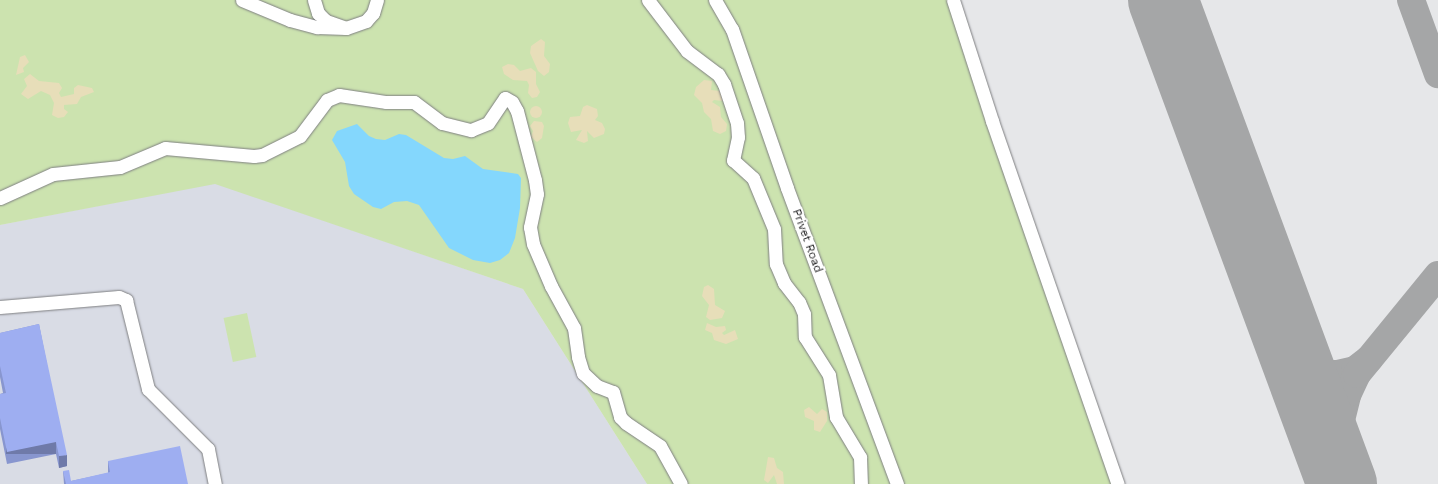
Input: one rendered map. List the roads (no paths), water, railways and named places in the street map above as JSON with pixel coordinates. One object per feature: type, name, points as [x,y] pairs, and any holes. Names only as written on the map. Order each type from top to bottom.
[{"type":"lane","points":[[242,0],[290,20],[310,25],[346,28],[366,21],[373,13],[377,0]]},
{"type":"lane","points":[[314,0],[318,13],[326,21],[346,28]]},
{"type":"lane","points":[[648,0],[687,51],[718,74],[724,84],[737,123],[738,137],[734,160],[753,178],[774,229],[776,264],[784,283],[799,302],[804,314],[805,337],[829,375],[836,417],[860,457],[861,484]]},
{"type":"lane","name":"Privet Road","points":[[714,0],[732,29],[787,188],[897,484]]},
{"type":"lane","points":[[953,0],[992,121],[1118,484]]},
{"type":"lane","points":[[0,198],[53,174],[120,167],[165,148],[254,156],[262,155],[300,136],[327,100],[339,95],[386,102],[414,102],[442,124],[471,130],[488,123],[505,98],[512,102],[517,111],[535,180],[536,194],[530,227],[533,244],[551,286],[574,328],[578,357],[584,373],[597,386],[612,392],[620,417],[626,423],[660,446],[681,484]]},
{"type":"lane","points":[[0,308],[119,297],[126,300],[148,389],[208,449],[215,484]]},
{"type":"water","points":[[357,124],[369,136],[376,139],[385,140],[399,134],[406,135],[444,158],[453,159],[465,156],[483,169],[518,174],[521,178],[520,208],[515,238],[509,253],[500,260],[490,263],[473,260],[449,248],[419,205],[407,201],[394,202],[381,209],[373,207],[354,194],[349,186],[345,162],[332,140],[337,131]]}]
